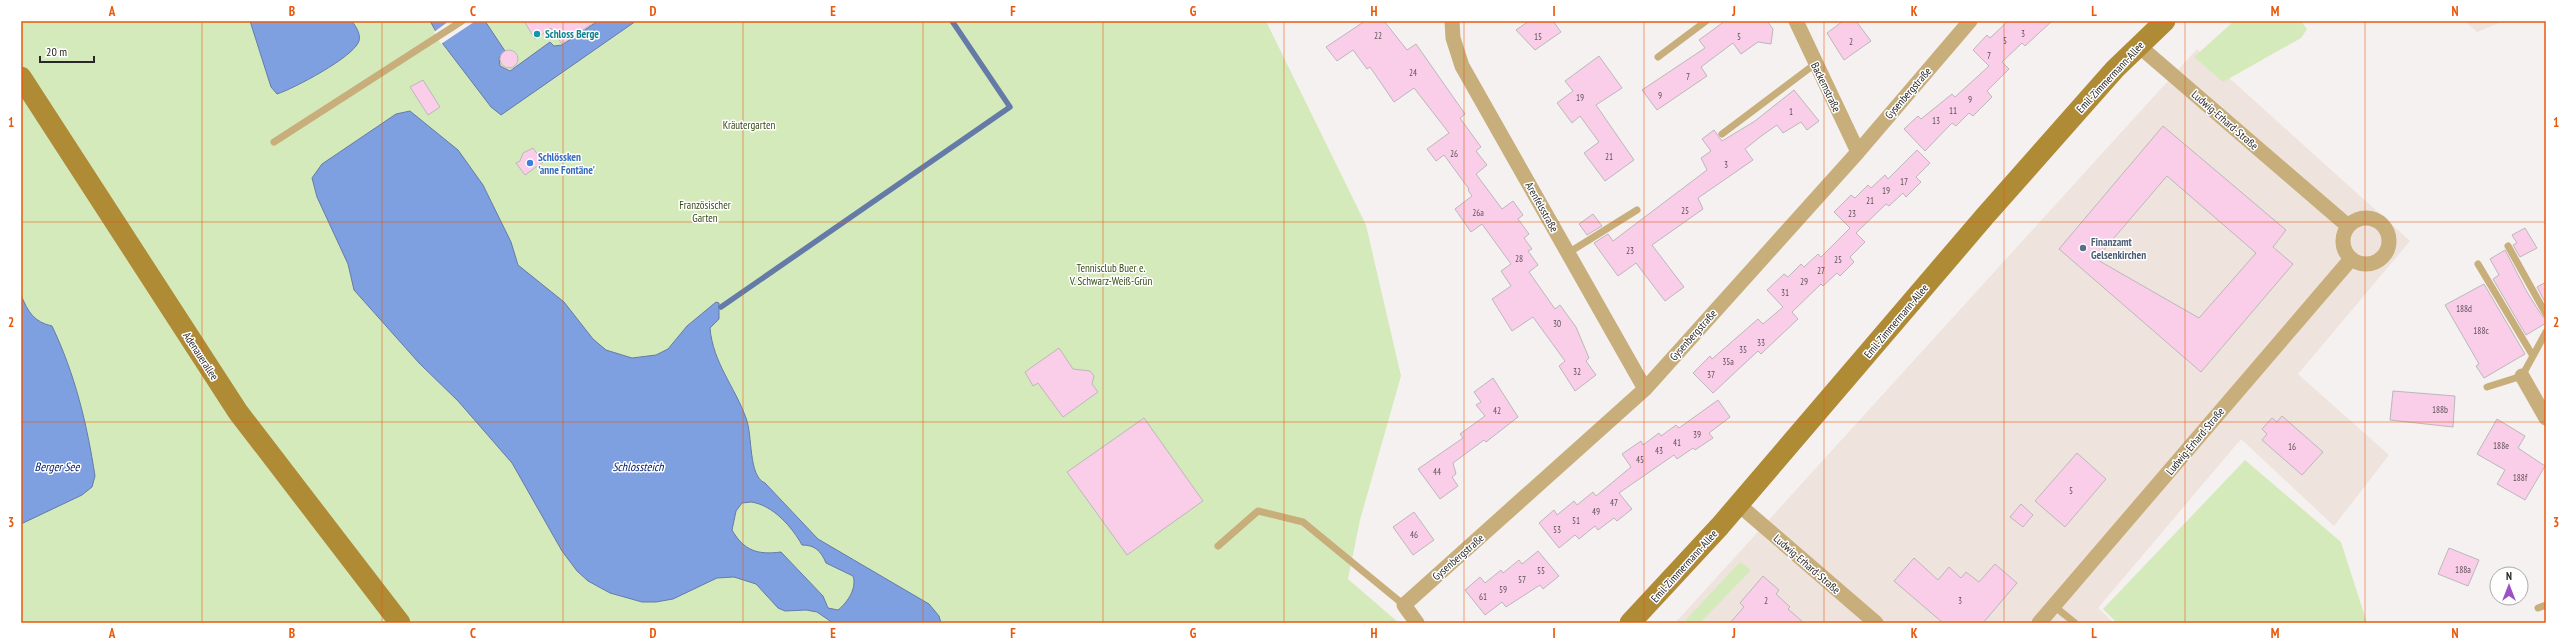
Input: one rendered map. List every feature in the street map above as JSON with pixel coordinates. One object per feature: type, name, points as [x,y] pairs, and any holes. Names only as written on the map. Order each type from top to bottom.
[{"type":"main road","name":"Emil-Zimmermann-Allee","points":[[1630,623],[1738,504],[1985,216],[2115,69],[2165,21]]},
{"type":"main road","name":"Adenauerallee","points":[[21,77],[238,412],[400,623]]},
{"type":"street","name":"Arenfelsstraße","points":[[1452,21],[1453,38],[1462,66],[1645,389]]},
{"type":"street","name":"Backemstraße","points":[[1796,21],[1815,64],[1858,152]]},
{"type":"street","name":"Gysenbergstraße","points":[[1404,606],[1645,389],[1858,152],[1970,21]]},
{"type":"street","name":"Ludwig-Erhard-Straße","points":[[2138,46],[2348,226]]},
{"type":"street","points":[[2368,218],[2381,223],[2389,235],[2388,249],[2378,261],[2365,264],[2351,259],[2343,243],[2348,226],[2354,221],[2368,218]]},
{"type":"street","name":"Ludwig-Erhard-Straße","points":[[2039,623],[2351,259]]},
{"type":"street","points":[[2522,376],[2546,418]]},
{"type":"street","name":"Ludwig-Erhard-Straße","points":[[1738,504],[1876,623]]},
{"type":"street","points":[[1404,606],[1417,623]]},
{"type":"lane","points":[[274,142],[462,21]]},
{"type":"lane","points":[[1658,57],[1706,21]]},
{"type":"lane","points":[[1722,134],[1815,64]]},
{"type":"lane","points":[[1568,253],[1636,210]]},
{"type":"lane","points":[[2508,246],[2546,314]]},
{"type":"lane","points":[[2478,264],[2533,356]]},
{"type":"lane","points":[[2487,387],[2522,376],[2533,356],[2542,344],[2546,332]]},
{"type":"lane","points":[[1218,546],[1258,511],[1278,514],[1303,522],[1404,606]]},
{"type":"lane","points":[[2538,608],[2546,605]]},
{"type":"lane","points":[[2054,606],[2075,623]]},
{"type":"shaded area","points":[[2465,21],[2504,21],[2477,32]]},
{"type":"shaded area","points":[[2197,49],[2410,241],[2298,374],[2389,455],[2334,526],[2241,439],[2098,608],[2114,623],[1675,623]]},
{"type":"green space","points":[[21,21],[1266,21],[1366,225],[1401,376],[1360,520],[1348,579],[1399,623],[21,623]]},
{"type":"green space","points":[[2234,21],[2301,21],[2307,29],[2301,38],[2223,82],[2194,57]]},
{"type":"green space","points":[[2245,460],[2341,542],[2367,623],[2117,623],[2103,609]]},
{"type":"green space","points":[[1740,562],[1751,570],[1700,623],[1683,623]]},
{"type":"water","points":[[250,21],[352,21],[359,33],[359,41],[355,48],[322,72],[277,94],[271,87]]},
{"type":"water","points":[[430,21],[485,21],[505,51],[499,58],[500,66],[510,71],[550,42],[554,46],[562,45],[598,21],[636,21],[501,115],[491,107],[443,44]]},
{"type":"water","name":"Schlossteich","points":[[410,111],[458,150],[483,185],[511,242],[518,265],[564,302],[593,339],[606,350],[632,358],[656,355],[668,349],[687,326],[716,302],[719,303],[719,319],[710,328],[712,341],[720,364],[746,418],[753,464],[760,479],[818,539],[929,604],[939,616],[941,623],[833,623],[817,612],[806,610],[785,611],[778,608],[756,584],[734,577],[717,578],[673,599],[656,602],[642,602],[610,593],[588,581],[577,571],[562,551],[512,463],[458,401],[419,363],[354,290],[348,264],[317,197],[312,178],[322,164],[396,114]],"holes":[[[751,502],[767,507],[781,518],[793,531],[802,545],[811,546],[820,552],[826,563],[853,576],[853,590],[845,603],[838,610],[828,608],[823,596],[781,552],[759,552],[752,550],[741,543],[732,530],[736,511],[742,503]]]},
{"type":"water","name":"Berger See","points":[[21,295],[29,311],[36,319],[52,326],[60,344],[74,381],[84,418],[95,476],[92,487],[82,495],[21,524]]},
{"type":"pier","points":[[449,21],[474,22],[441,44],[434,32]]},
{"type":"building","points":[[524,21],[596,21],[562,44],[551,28],[535,39]]},
{"type":"building","points":[[1365,21],[1384,21],[1407,50],[1416,44],[1465,114],[1460,118],[1481,147],[1476,151],[1487,165],[1476,174],[1502,209],[1513,201],[1523,215],[1518,219],[1529,234],[1524,238],[1532,249],[1528,251],[1538,265],[1529,272],[1555,309],[1560,305],[1576,327],[1589,358],[1586,361],[1596,375],[1575,391],[1559,366],[1565,361],[1533,317],[1512,331],[1492,299],[1511,286],[1501,271],[1511,264],[1482,224],[1471,232],[1455,209],[1472,196],[1468,190],[1469,189],[1444,155],[1436,161],[1427,149],[1449,133],[1414,88],[1394,102],[1370,67],[1367,69],[1353,50],[1337,61],[1326,47]]},
{"type":"building","points":[[1529,21],[1553,21],[1561,32],[1535,50],[1516,30]]},
{"type":"building","points":[[1725,21],[1767,21],[1773,29],[1771,44],[1758,42],[1741,54],[1733,43],[1701,67],[1707,76],[1657,110],[1642,90],[1705,48],[1699,40]]},
{"type":"building","points":[[1843,21],[1856,21],[1871,41],[1844,60],[1827,33]]},
{"type":"building","points":[[2008,21],[2052,21],[2025,46],[2022,43],[2002,62],[2009,69],[1987,91],[1992,97],[1973,116],[1969,113],[1956,126],[1952,123],[1925,151],[1904,129],[1918,116],[1921,119],[1952,94],[1955,97],[1989,66],[1973,50],[1987,35],[1990,38]]},
{"type":"building","points":[[509,50],[515,53],[518,59],[515,65],[509,68],[503,65],[500,59],[503,53]]},
{"type":"building","points":[[1599,56],[1622,88],[1596,105],[1634,160],[1605,181],[1584,153],[1599,142],[1580,116],[1572,123],[1557,103],[1573,91],[1565,81]]},
{"type":"building","points":[[423,80],[440,107],[428,115],[410,87]]},
{"type":"building","points":[[1794,90],[1819,121],[1807,130],[1801,122],[1783,133],[1777,125],[1760,137],[1745,149],[1753,160],[1698,198],[1703,209],[1652,245],[1684,287],[1665,301],[1636,263],[1618,276],[1594,243],[1608,234],[1613,241],[1707,170],[1701,158],[1711,151],[1702,139],[1714,130],[1722,141],[1755,121]]},
{"type":"building","name":"Finanzamt Gelsenkirchen","points":[[2163,126],[2286,230],[2273,247],[2293,264],[2201,372],[2059,249]],"holes":[[[2167,176],[2256,253],[2199,318],[2096,259]]]},
{"type":"building","name":"Schlössken 'anne Fontäne'","points":[[533,148],[543,162],[525,175],[516,163],[520,161],[523,153]]},
{"type":"building","points":[[1917,150],[1930,163],[1916,177],[1921,182],[1906,197],[1903,193],[1889,206],[1886,204],[1856,233],[1865,242],[1850,257],[1854,262],[1840,276],[1837,273],[1823,286],[1821,284],[1792,312],[1798,319],[1761,354],[1758,351],[1713,393],[1693,373],[1710,356],[1712,359],[1758,319],[1763,324],[1783,307],[1767,290],[1784,274],[1788,277],[1801,264],[1804,267],[1818,254],[1821,257],[1850,228],[1834,212],[1851,195],[1855,198],[1868,185],[1871,188],[1885,175],[1888,179]]},
{"type":"building","points":[[1593,214],[1602,226],[1587,235],[1579,224]]},
{"type":"building","points":[[2525,228],[2537,248],[2520,257],[2513,245],[2517,243],[2512,235]]},
{"type":"building","points":[[2505,250],[2527,292],[2542,316],[2546,319],[2546,323],[2526,335],[2493,279],[2499,275],[2490,259]]},
{"type":"building","points":[[2546,282],[2546,304],[2537,287]]},
{"type":"building","points":[[2484,284],[2525,354],[2484,378],[2476,366],[2479,364],[2445,305]]},
{"type":"building","points":[[1059,348],[1073,369],[1090,371],[1094,376],[1092,384],[1098,392],[1063,417],[1038,383],[1033,386],[1025,372]]},
{"type":"building","points":[[1493,378],[1518,417],[1486,442],[1484,440],[1453,463],[1456,474],[1452,477],[1458,486],[1440,499],[1418,469],[1463,438],[1460,434],[1485,416],[1476,405],[1481,402],[1474,392]]},
{"type":"building","points":[[2393,391],[2455,396],[2453,427],[2390,420]]},
{"type":"building","points":[[1718,400],[1730,417],[1709,433],[1713,438],[1695,450],[1693,448],[1677,459],[1674,455],[1619,493],[1632,509],[1617,521],[1614,518],[1598,530],[1595,526],[1579,539],[1575,535],[1559,548],[1539,523],[1554,510],[1557,515],[1574,501],[1577,505],[1593,492],[1596,496],[1631,467],[1622,454],[1641,441],[1643,445],[1659,433],[1661,436],[1676,425],[1679,428]]},
{"type":"building","points":[[2282,416],[2323,452],[2302,475],[2262,440],[2267,434],[2262,429],[2272,418],[2277,422]]},
{"type":"building","points":[[1144,418],[1203,501],[1127,555],[1067,472]]},
{"type":"building","points":[[2497,419],[2525,436],[2518,448],[2545,466],[2525,500],[2497,484],[2505,470],[2477,454]]},
{"type":"building","points":[[2077,453],[2106,479],[2065,527],[2035,501]]},
{"type":"building","points":[[2021,504],[2033,515],[2023,527],[2010,517]]},
{"type":"building","points":[[1414,512],[1434,540],[1413,555],[1393,527]]},
{"type":"building","points":[[2449,548],[2479,560],[2468,586],[2438,574]]},
{"type":"building","points":[[1538,551],[1559,576],[1543,589],[1540,585],[1506,607],[1502,602],[1485,615],[1465,590],[1480,577],[1485,583],[1501,570],[1503,573],[1519,560],[1522,564]]},
{"type":"building","points":[[1914,558],[1938,580],[1949,567],[1961,578],[1966,572],[1979,582],[1995,564],[2017,583],[1983,623],[1943,623],[1894,581]]},
{"type":"building","points":[[1763,576],[1779,590],[1776,594],[1790,607],[1788,609],[1804,623],[1730,623],[1744,607],[1740,603]]},
{"type":"waterway","points":[[721,307],[1010,107],[952,21]]},
{"type":"place","name":"Schloss Berge","points":[[537,34]]},
{"type":"place","name":"Schlössken 'anne Fontäne'","points":[[530,163]]},
{"type":"place","name":"Finanzamt Gelsenkirchen","points":[[2083,248]]},
{"type":"park label","name":"Kräutergarten","points":[[749,125]]},
{"type":"park label","name":"Französischer Garten","points":[[705,211]]},
{"type":"park label","name":"Tennisclub Buer e. V. Schwarz-Weiß-Grün","points":[[1111,274]]}]
